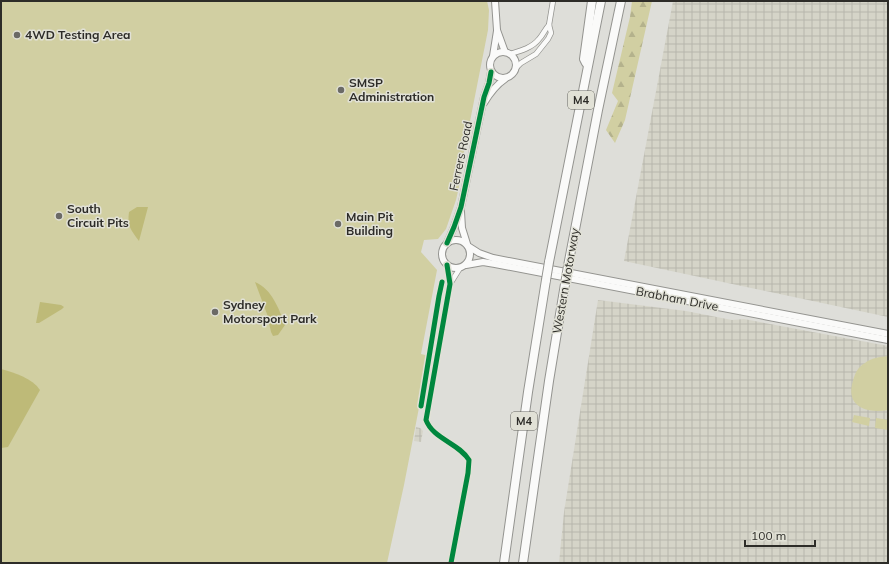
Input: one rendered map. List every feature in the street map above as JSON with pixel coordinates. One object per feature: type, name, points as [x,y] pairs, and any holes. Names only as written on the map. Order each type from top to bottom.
[{"type":"highway","points":[[588,66],[584,59],[592,1]]},
{"type":"highway","name":"Western Motorway","points":[[504,563],[528,392],[549,262],[601,1]]},
{"type":"highway","name":"Western Motorway","points":[[523,563],[546,396],[568,266],[621,1]]},
{"type":"main road","points":[[495,1],[497,30],[493,56],[489,63],[491,72],[498,78],[506,78],[513,73],[515,69],[515,60],[508,53],[497,30]]},
{"type":"main road","points":[[493,56],[501,52],[508,53]]},
{"type":"main road","name":"Ferrers Road","points":[[447,243],[461,206],[481,110],[491,72]]},
{"type":"main road","name":"Ferrers Road","points":[[481,110],[490,93],[506,78]]},
{"type":"main road","name":"Ferrers Road","points":[[461,206],[462,228],[468,245]]},
{"type":"main road","points":[[457,239],[468,245],[470,254],[469,260],[463,266],[453,268],[447,265],[443,260],[442,254],[444,246],[447,243],[457,239]]},
{"type":"main road","name":"Brabham Drive","points":[[468,245],[479,253],[493,258],[888,334]]},
{"type":"main road","name":"Brabham Drive","points":[[463,266],[483,262],[495,264],[888,340]]},
{"type":"street","points":[[515,69],[521,63],[536,54],[544,45],[550,33],[549,25],[553,1]]},
{"type":"street","points":[[508,53],[521,51],[532,45],[540,38],[544,30],[549,25]]},
{"type":"street","points":[[447,265],[450,284],[426,420],[436,433],[463,453],[469,460],[468,473],[451,563]]},
{"type":"street","points":[[450,284],[463,266]]},
{"type":"shaded area","points":[[673,1],[888,1],[888,317],[624,261]]},
{"type":"shaded area","points":[[137,207],[148,207],[139,241],[129,224],[129,212]]},
{"type":"shaded area","points":[[255,282],[266,289],[274,300],[280,313],[285,325],[278,335],[273,336],[271,332],[267,314]]},
{"type":"shaded area","points":[[598,300],[686,311],[732,320],[744,319],[888,346],[888,563],[559,563],[564,512]]},
{"type":"shaded area","points":[[40,302],[61,305],[64,307],[39,323],[36,323]]},
{"type":"shaded area","points":[[1,369],[28,379],[40,390],[8,447],[1,448]]},
{"type":"shaded area","points":[[416,427],[423,431],[421,442],[414,441]]},
{"type":"green space","name":"Sydney Motorsport Park","points":[[1,1],[487,1],[489,10],[488,30],[456,200],[446,229],[438,239],[424,240],[421,252],[437,270],[421,354],[429,356],[387,563],[1,563]]},
{"type":"green space","points":[[632,1],[652,1],[625,120],[615,143],[606,130],[618,101],[612,93],[630,17]]},
{"type":"green space","points":[[888,356],[888,410],[872,411],[859,406],[852,397],[851,390],[857,370],[860,366],[870,360]]},
{"type":"green space","points":[[854,415],[870,418],[869,426],[852,422]]},
{"type":"green space","points":[[876,418],[888,420],[888,430],[875,428]]},
{"type":"cycle path","points":[[447,243],[461,207],[484,97],[491,72]]},
{"type":"cycle path","points":[[447,265],[450,284],[426,420],[434,432],[459,449],[469,460],[468,473],[451,563]]},
{"type":"cycle path","points":[[421,406],[442,282]]},
{"type":"place","name":"4WD Testing Area","points":[[17,35]]},
{"type":"place","name":"SMSP Administration","points":[[341,90]]},
{"type":"place","name":"South Circuit Pits","points":[[59,216]]},
{"type":"place","name":"Main Pit Building","points":[[338,224]]},
{"type":"place","name":"Sydney Motorsport Park","points":[[215,312]]}]
